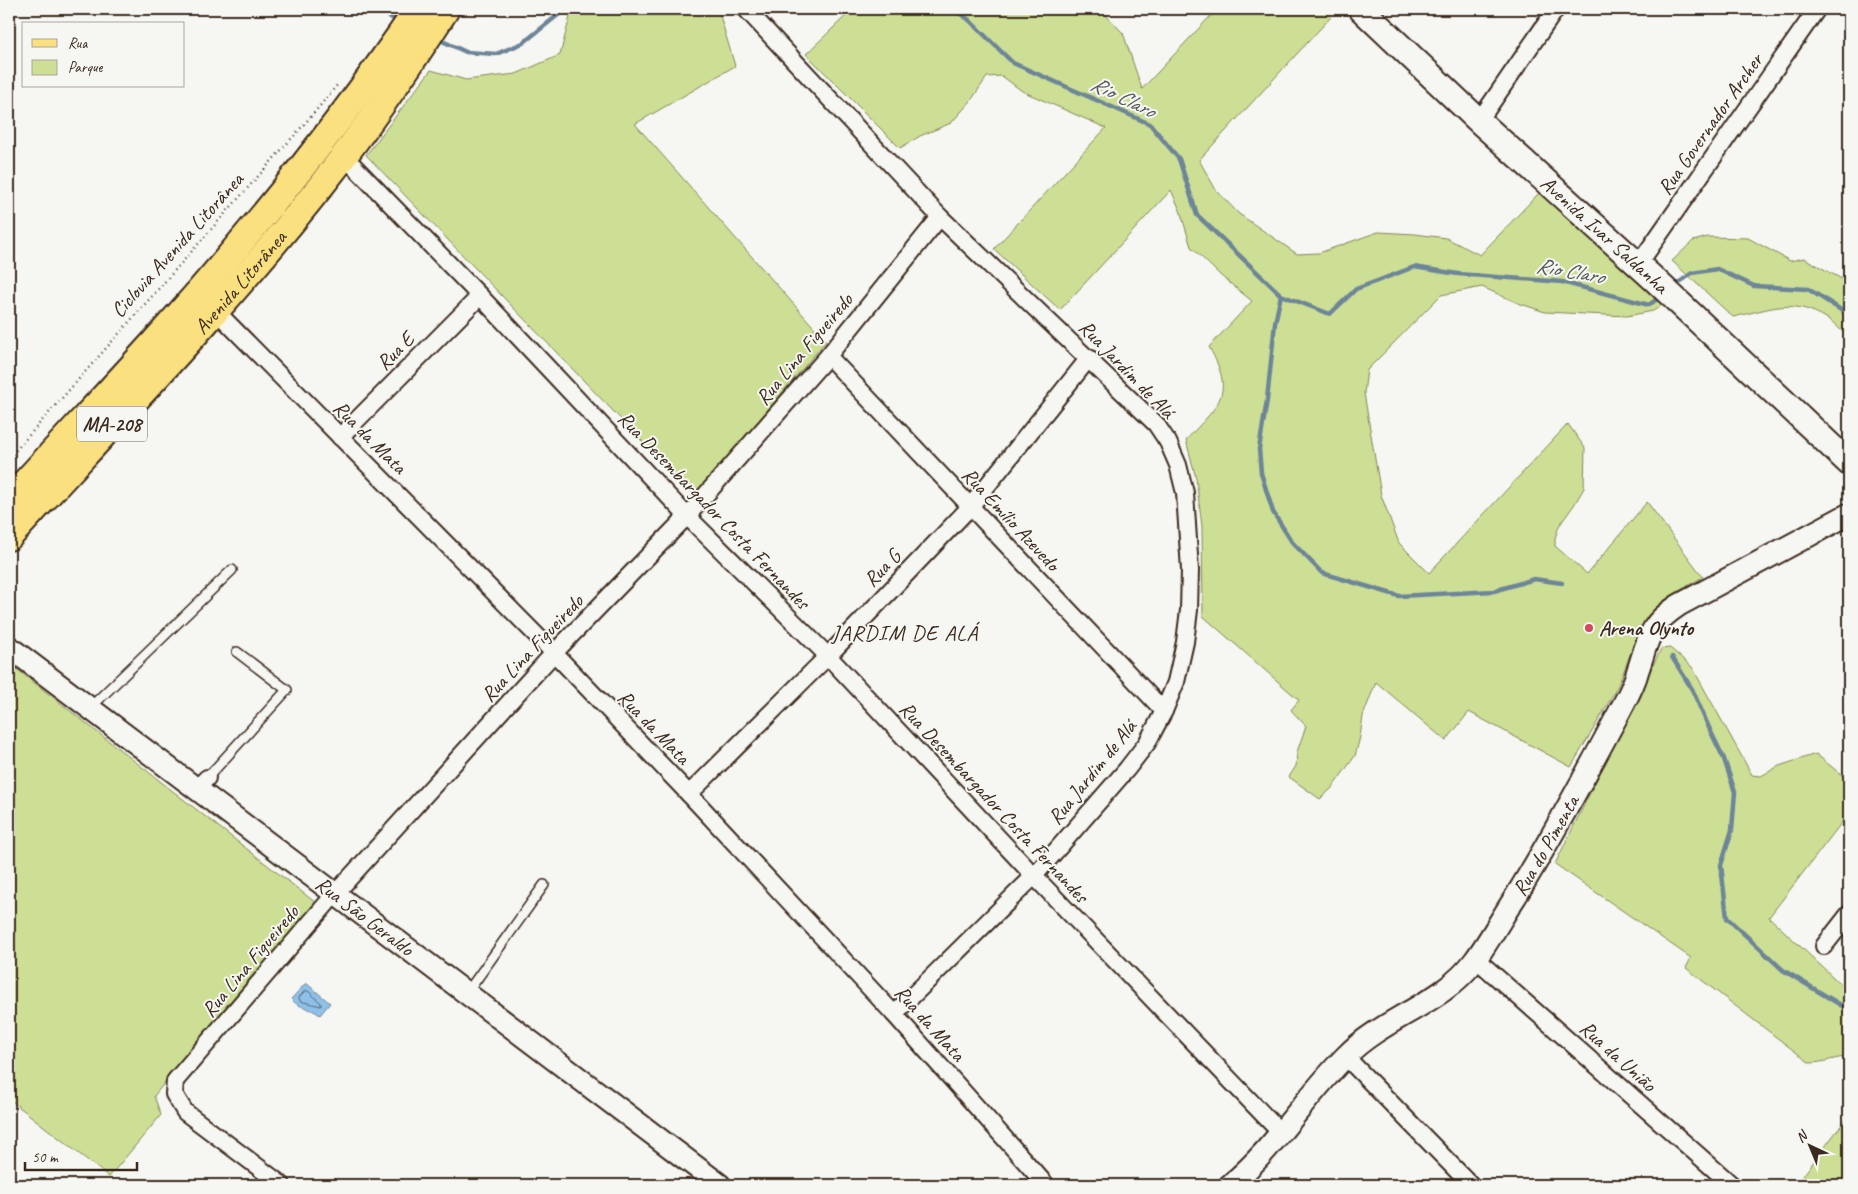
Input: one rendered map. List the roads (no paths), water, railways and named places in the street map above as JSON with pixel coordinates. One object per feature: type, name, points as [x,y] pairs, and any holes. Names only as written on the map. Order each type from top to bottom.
[{"type":"main road","name":"Avenida Ivar Saldanha","points":[[1361,9],[1650,267],[1849,463]]},
{"type":"main road","name":"Avenida Ivar Saldanha","points":[[1376,9],[1483,116]]},
{"type":"main road","name":"Avenida Litorânea","points":[[9,536],[216,311],[344,156],[393,66],[430,12]]},
{"type":"main road","name":"Avenida Litorânea","points":[[9,500],[197,294],[277,199],[351,84],[393,66]]},
{"type":"main road","points":[[197,294],[216,311]]},
{"type":"main road","name":"Avenida Ivar Saldanha","points":[[1687,303],[1849,448]]},
{"type":"street","name":"Rua Jardim de Alá","points":[[746,9],[940,216],[1156,424],[1168,442],[1178,465],[1184,493],[1190,570],[1189,610],[1185,642],[1176,682],[1164,711],[1147,742],[1127,769],[1034,876],[894,1014]]},
{"type":"street","points":[[1483,116],[1556,9]]},
{"type":"street","name":"Rua Governador Archer","points":[[1650,267],[1817,9]]},
{"type":"street","name":"Rua Desembargador Costa Fernandes","points":[[344,156],[480,296],[687,516],[828,656],[1034,876],[1281,1133]]},
{"type":"street","name":"Rua Lina Figueiredo","points":[[282,1185],[185,1112],[174,1094],[175,1081],[240,1008],[334,895],[554,653],[687,516],[828,356],[940,216]]},
{"type":"street","name":"Rua E","points":[[340,437],[480,296]]},
{"type":"street","name":"Rua da Mata","points":[[216,311],[554,653],[689,794],[894,1014],[1046,1185]]},
{"type":"street","name":"Rua Emílio Azevedo","points":[[828,356],[1164,711]]},
{"type":"street","name":"Rua G","points":[[689,794],[828,656],[970,507],[1089,358]]},
{"type":"street","name":"Rua do Pimenta","points":[[1230,1185],[1244,1173],[1281,1133],[1345,1056],[1367,1039],[1443,991],[1463,974],[1476,959],[1539,858],[1607,735],[1632,687],[1648,639],[1666,614],[1679,605],[1849,514]]},
{"type":"street","name":"Rua São Geraldo","points":[[9,647],[94,705],[202,784],[334,895],[720,1185]]},
{"type":"street","points":[[1824,946],[1849,914]]},
{"type":"street","name":"Rua da União","points":[[1476,959],[1732,1185]]},
{"type":"street","points":[[1345,1056],[1471,1185]]},
{"type":"lane","points":[[94,705],[232,570]]},
{"type":"lane","points":[[202,784],[287,690],[238,652]]},
{"type":"lane","points":[[466,994],[544,885]]},
{"type":"water","points":[[306,983],[330,1003],[320,1015],[298,1005],[291,999]]},
{"type":"waterway","name":"Rio Claro","points":[[377,9],[399,22]]},
{"type":"waterway","name":"Rio Claro","points":[[438,39],[466,52],[496,54],[523,43],[563,11],[582,9]]},
{"type":"waterway","name":"Rio Claro","points":[[953,9],[968,19],[1013,63],[1150,124],[1179,159],[1197,215],[1281,295],[1330,314],[1356,289],[1414,267],[1458,274],[1562,282],[1649,305],[1661,296]]},
{"type":"waterway","name":"Rio Claro","points":[[1673,287],[1692,273],[1717,269],[1754,286],[1808,289],[1849,315]]},
{"type":"waterway","name":"Rio Claro","points":[[1281,295],[1275,323],[1267,400],[1259,449],[1261,473],[1273,512],[1292,542],[1322,573],[1399,596],[1494,591],[1534,579],[1562,583]]},
{"type":"waterway","points":[[1672,657],[1692,689],[1724,759],[1735,792],[1732,830],[1721,865],[1727,918],[1783,970],[1849,1010]]},
{"type":"place","name":"Arena Olynto","points":[[1589,628]]},
{"type":"district","name":"JARDIM DE ALÁ","points":[[905,633]]}]
